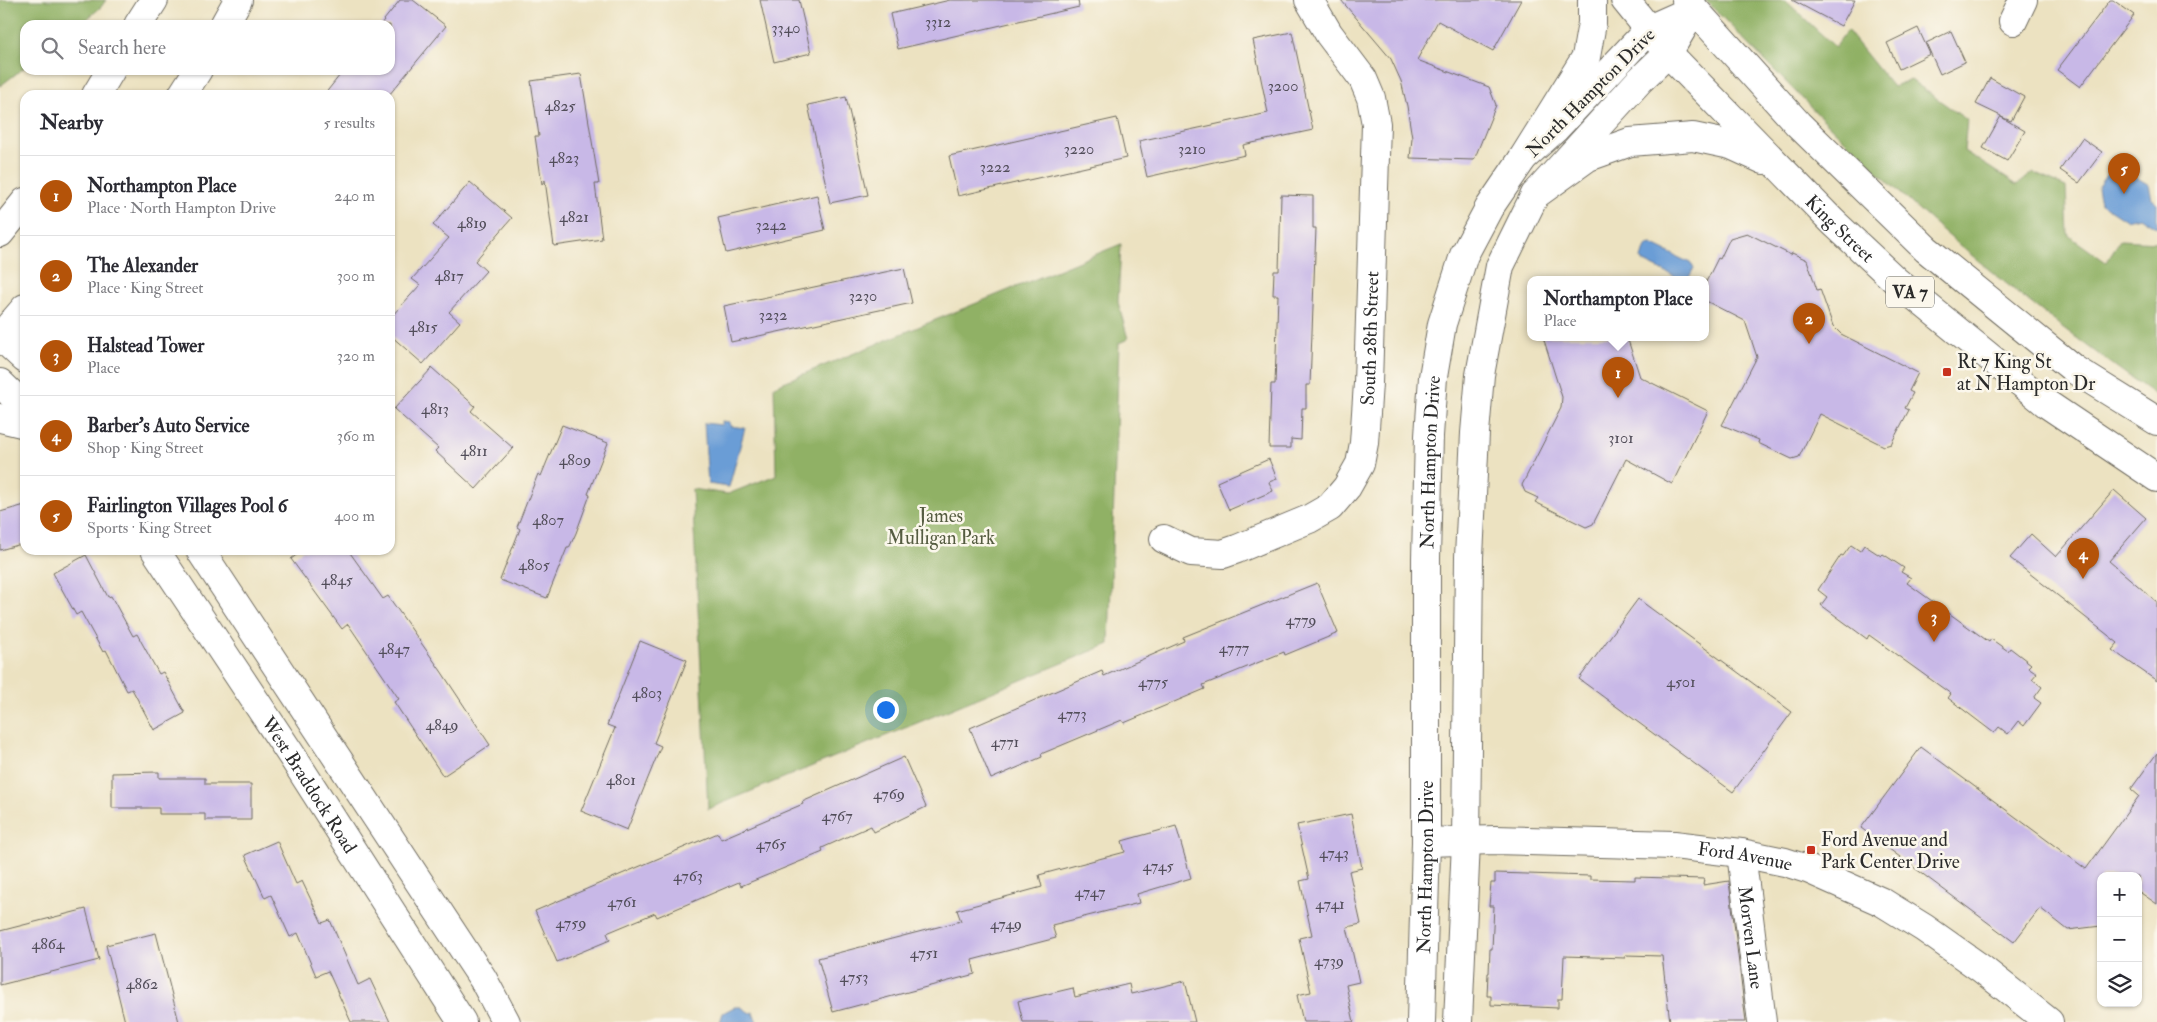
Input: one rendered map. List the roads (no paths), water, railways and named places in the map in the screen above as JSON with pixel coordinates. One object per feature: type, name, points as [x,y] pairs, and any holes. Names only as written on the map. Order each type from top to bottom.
[{"type":"street","points":[[141,20],[154,0]]},
{"type":"street","points":[[227,20],[238,0]]},
{"type":"street","name":"South 28th Street","points":[[1164,539],[1191,552],[1223,554],[1237,549],[1309,519],[1330,507],[1347,487],[1360,464],[1364,443],[1368,383],[1376,124],[1371,98],[1363,79],[1329,34],[1309,0]]},
{"type":"street","points":[[1523,158],[1586,57],[1592,23],[1592,0]]},
{"type":"street","name":"King Street","points":[[1625,0],[1668,53],[1833,222],[1895,280],[2047,404],[2157,478]]},
{"type":"street","name":"North Hampton Drive","points":[[1421,1022],[1426,842],[1426,558],[1433,377],[1442,324],[1464,255],[1488,208],[1523,158],[1555,129],[1649,29],[1690,4]]},
{"type":"street","name":"North Hampton Drive","points":[[1458,1022],[1466,842],[1470,557],[1475,433],[1480,375],[1500,266],[1535,195],[1640,80],[1668,53],[1690,4]]},
{"type":"street","name":"VA 7","points":[[1690,4],[1798,124],[1926,249],[2075,370],[2157,421]]},
{"type":"street","points":[[99,90],[108,75]]},
{"type":"street","points":[[185,90],[195,75]]},
{"type":"street","points":[[1535,195],[1588,157],[1630,142],[1663,138],[1693,137],[1731,145],[1783,170]]},
{"type":"street","points":[[0,233],[20,208]]},
{"type":"street","points":[[20,314],[0,337],[20,355]]},
{"type":"street","points":[[0,383],[20,402]]},
{"type":"street","points":[[0,418],[20,423]]},
{"type":"street","name":"West Braddock Road","points":[[158,555],[292,756],[462,1022]]},
{"type":"street","name":"West Braddock Road","points":[[203,555],[483,979],[506,1022]]},
{"type":"street","name":"Ford Avenue","points":[[1426,842],[1495,840],[1674,845],[1741,853],[1785,862],[1810,870],[1882,902],[1924,928],[1982,969],[2049,1022]]},
{"type":"street","name":"Morven Lane","points":[[1741,853],[1762,1022]]},
{"type":"water","points":[[2123,169],[2149,185],[2152,199],[2157,203],[2157,228],[2140,217],[2126,220],[2100,203],[2097,188],[2109,171]]},
{"type":"water","points":[[1651,244],[1692,264],[1694,268],[1690,276],[1673,276],[1642,261],[1641,258],[1647,245]]},
{"type":"water","points":[[722,421],[730,422],[730,426],[745,428],[729,487],[708,484],[704,423],[722,425]]},
{"type":"water","points":[[734,1007],[741,1007],[750,1013],[753,1012],[757,1022],[720,1022],[723,1013]]},
{"type":"place","name":"Fairlington Villages Pool 6","points":[[2124,194]]},
{"type":"place","name":"The Alexander","points":[[1809,344]]},
{"type":"place","name":"Rt 7 King St at N Hampton Dr","points":[[1947,372]]},
{"type":"place","name":"Northampton Place","points":[[1618,398]]},
{"type":"place","name":"Barber's Auto Service","points":[[2083,579]]},
{"type":"place","name":"Halstead Tower","points":[[1934,642]]},
{"type":"place","name":"Ford Avenue and Park Center Drive","points":[[1811,850]]},
{"type":"park label","name":"James Mulligan Park","points":[[941,526]]}]
